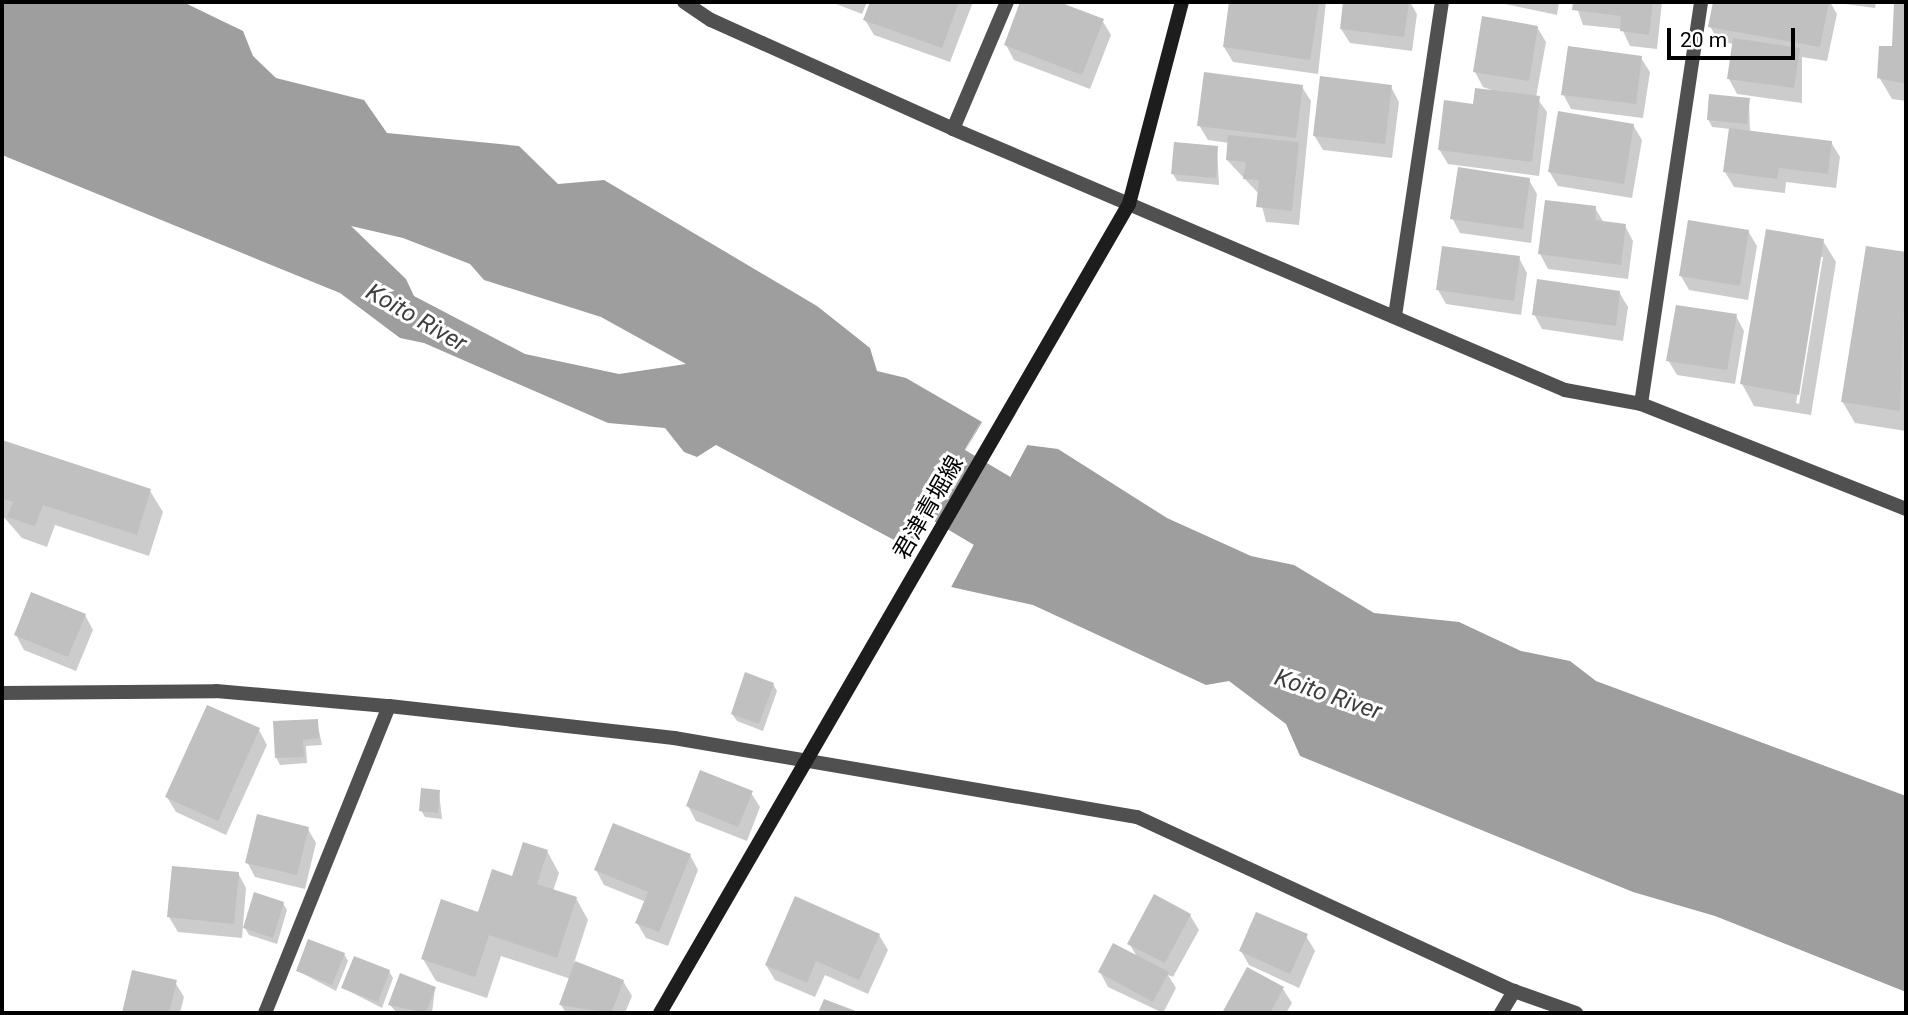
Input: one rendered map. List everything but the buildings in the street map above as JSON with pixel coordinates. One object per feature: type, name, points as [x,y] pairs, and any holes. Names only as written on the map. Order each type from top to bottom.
[{"type":"main road","name":"君津青堀線","points":[[660,1013],[803,762],[1088,281],[1129,204],[1182,2]]},
{"type":"street","points":[[684,2],[953,129],[1565,390],[1641,404],[1906,509]]},
{"type":"street","points":[[953,129],[1007,2]]},
{"type":"street","points":[[1395,316],[1442,2]]},
{"type":"street","points":[[1641,404],[1701,2]]},
{"type":"street","points":[[2,693],[216,691],[389,706],[674,738],[1137,817],[1514,992],[1576,1013]]},
{"type":"street","points":[[265,1013],[389,706]]},
{"type":"street","points":[[1500,1013],[1514,992]]},
{"type":"water","points":[[2,2],[183,2],[243,31],[253,56],[276,78],[364,100],[387,133],[519,146],[558,184],[604,180],[817,306],[870,348],[877,371],[906,378],[982,422],[909,548],[716,445],[697,457],[684,452],[665,428],[608,423],[424,343],[400,338],[340,293],[2,155]],"holes":[[[351,226],[403,238],[470,264],[484,280],[601,317],[686,364],[619,374],[525,354],[414,296],[406,279]]]},
{"type":"water","points":[[1027,445],[1058,449],[1167,518],[1251,556],[1294,565],[1374,613],[1459,622],[1521,651],[1570,661],[1596,681],[1906,796],[1906,992],[1715,916],[1633,892],[1300,756],[1286,724],[1229,681],[1206,685],[1033,605],[951,587]]},
{"type":"pier","points":[[983,418],[912,550],[908,551],[909,548]]},
{"type":"pier","points":[[1029,442],[951,587],[949,590],[1024,444]]},
{"type":"waterway","name":"Koito River","points":[[855,429],[1083,565]]}]
